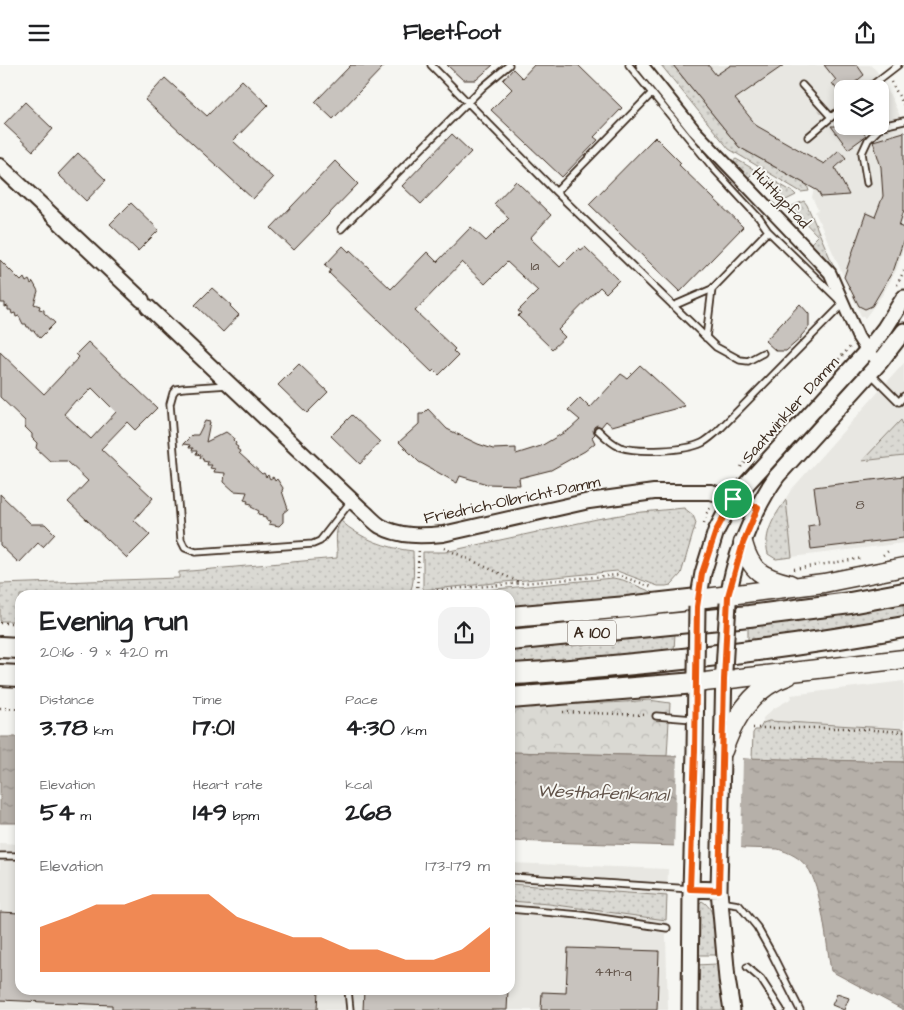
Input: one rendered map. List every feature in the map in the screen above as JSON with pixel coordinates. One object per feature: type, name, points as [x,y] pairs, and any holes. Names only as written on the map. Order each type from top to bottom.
[{"type":"highway","name":"A 100","points":[[515,640],[749,617],[850,603],[904,593]]},
{"type":"highway","points":[[515,617],[697,603]]},
{"type":"highway","name":"A 100","points":[[515,675],[637,664],[750,651],[904,627]]},
{"type":"highway","points":[[0,647],[15,648]]},
{"type":"highway","points":[[0,675],[15,676]]},
{"type":"highway","points":[[515,697],[696,678]]},
{"type":"main road","name":"Saatwinkler Damm","points":[[690,1010],[690,889],[696,719],[697,603],[702,573],[716,531],[733,499],[868,351],[904,298]]},
{"type":"main road","points":[[732,1010],[719,896],[724,675],[728,599],[743,543],[767,490],[777,476],[902,339]]},
{"type":"main road","points":[[743,543],[749,561],[762,575],[800,587]]},
{"type":"main road","points":[[697,603],[865,576],[904,567]]},
{"type":"main road","points":[[696,678],[802,671],[904,659]]},
{"type":"main road","points":[[722,751],[736,719],[749,701],[759,692],[780,679],[802,671]]},
{"type":"main road","points":[[690,889],[719,896]]},
{"type":"street","name":"Hüttigpfad","points":[[642,65],[694,130],[830,273],[858,337],[868,351],[875,367]]},
{"type":"street","name":"Friedrich-Olbricht-Damm","points":[[0,166],[380,526],[420,537],[443,534],[589,501],[624,495],[676,491],[711,492],[758,507]]},
{"type":"lane","points":[[431,65],[556,192],[716,347],[740,360],[748,361],[763,353]]},
{"type":"lane","points":[[341,229],[468,102],[509,65]]},
{"type":"lane","points":[[598,430],[620,447],[646,451],[674,449],[702,443],[718,431],[843,304],[768,231],[759,218],[714,169],[629,65]]},
{"type":"lane","points":[[878,80],[898,65]]},
{"type":"lane","points":[[802,85],[831,117]]},
{"type":"lane","points":[[556,192],[652,93]]},
{"type":"lane","points":[[808,137],[834,115]]},
{"type":"lane","points":[[867,183],[862,153],[868,141],[882,125],[904,121]]},
{"type":"lane","points":[[673,306],[712,289],[768,231]]},
{"type":"lane","points":[[706,338],[712,289]]},
{"type":"lane","points":[[875,367],[898,402],[904,397]]},
{"type":"lane","points":[[230,385],[183,388],[176,389],[173,393],[170,404],[182,540],[185,548],[196,552],[312,544],[320,541],[351,500]]},
{"type":"lane","points":[[656,716],[696,719]]},
{"type":"lane","points":[[0,856],[15,856]]},
{"type":"lane","points":[[515,877],[690,889]]},
{"type":"lane","points":[[719,896],[739,905],[757,927],[800,1010]]},
{"type":"lane","points":[[515,909],[580,915],[668,928]]},
{"type":"lane","points":[[747,967],[761,979],[781,1010]]},
{"type":"lane","points":[[348,995],[350,1010]]},
{"type":"path","points":[[886,74],[904,105]]},
{"type":"path","points":[[417,590],[420,537],[522,583]]},
{"type":"path","points":[[874,557],[883,555],[890,550]]},
{"type":"path","points":[[788,570],[866,558]]},
{"type":"path","points":[[440,590],[616,575],[658,589]]},
{"type":"path","points":[[0,623],[15,623]]},
{"type":"path","points":[[0,708],[15,709]]},
{"type":"path","points":[[559,712],[656,716]]},
{"type":"path","points":[[753,728],[843,728],[904,732]]},
{"type":"shaded area","points":[[673,65],[870,65],[876,70],[882,80],[834,80],[834,135],[889,135],[889,93],[904,124],[904,247],[897,269],[883,294],[865,318],[861,316],[815,212],[818,210],[812,197],[814,189],[739,147]]},
{"type":"shaded area","points":[[904,363],[904,543],[776,559],[772,557],[768,554],[765,545],[767,534],[791,490]]},
{"type":"shaded area","points":[[904,681],[904,729],[769,721],[763,723],[763,718],[773,709],[792,698],[791,695]]},
{"type":"shaded area","points":[[0,843],[15,844],[15,995],[515,995],[515,863],[668,869],[666,937],[668,1010],[0,1010]]},
{"type":"green space","points":[[661,65],[673,65],[739,147],[807,185],[809,191],[801,192],[729,149]]},
{"type":"green space","points":[[736,159],[796,195],[784,201],[755,171],[748,178],[733,161]]},
{"type":"green space","points":[[804,201],[834,267],[811,243],[818,236],[790,207]]},
{"type":"green space","points":[[901,420],[904,427],[904,456],[862,461]]},
{"type":"green space","points":[[786,500],[792,557],[776,559],[768,554],[768,532],[777,512]]},
{"type":"green space","points":[[684,508],[693,515],[696,523],[681,574],[671,585],[658,586],[617,571],[423,590],[423,552],[445,552],[632,513]]},
{"type":"green space","points":[[341,521],[357,533],[374,542],[393,548],[413,551],[414,568],[411,590],[15,590],[15,621],[0,621],[0,584],[179,578],[179,572],[337,558],[336,534]]},
{"type":"green space","points":[[613,578],[623,580],[659,595],[515,608],[515,590],[485,590]]},
{"type":"green space","points":[[904,601],[904,619],[748,643],[748,624]]},
{"type":"green space","points":[[675,633],[674,651],[515,664],[515,648]]},
{"type":"green space","points":[[649,700],[670,703],[667,756],[515,752],[515,705]]},
{"type":"green space","points":[[769,721],[904,729],[904,762],[752,759],[753,733],[755,730],[759,730],[763,723]]},
{"type":"green space","points":[[515,884],[667,896],[666,920],[549,904],[515,901]]},
{"type":"green space","points":[[702,901],[707,905],[714,918],[716,955],[696,955],[698,905]]},
{"type":"green space","points":[[717,964],[724,1010],[698,1010],[696,965]]},
{"type":"water","points":[[0,737],[15,737],[15,823],[0,823]]},
{"type":"water","name":"Westhafenkanal","points":[[515,752],[904,762],[904,1010],[831,971],[820,901],[812,875],[801,861],[778,849],[515,841]]},
{"type":"pier","points":[[677,754],[752,756],[752,759],[743,758],[741,848],[745,850],[669,848],[674,848]]},
{"type":"building","points":[[351,65],[385,65],[333,119],[315,102]]},
{"type":"building","points":[[447,65],[493,65],[476,80],[463,80]]},
{"type":"building","points":[[534,65],[578,65],[622,108],[594,137],[598,140],[562,177],[491,110],[512,89],[503,80],[513,69],[522,78]]},
{"type":"building","points":[[673,65],[708,65],[716,75],[731,65],[784,65],[735,99],[757,126],[824,164],[839,150],[846,158],[835,168],[849,195],[821,197],[818,191],[739,147]]},
{"type":"building","points":[[824,65],[857,65],[864,75],[858,80],[836,80]]},
{"type":"building","points":[[165,78],[207,116],[242,80],[268,105],[233,141],[273,178],[253,199],[145,100]]},
{"type":"building","points":[[25,102],[53,129],[33,151],[4,124]]},
{"type":"building","points":[[904,132],[904,210],[899,226],[904,228],[904,239],[894,269],[872,306],[865,309],[859,306],[844,277],[866,213],[875,217],[883,196],[881,167],[873,141]]},
{"type":"building","points":[[452,134],[471,152],[421,204],[402,186]]},
{"type":"building","points":[[838,135],[866,136],[848,149]]},
{"type":"building","points":[[655,137],[681,163],[679,165],[743,227],[680,292],[589,204]]},
{"type":"building","points":[[78,153],[106,180],[86,201],[58,174]]},
{"type":"building","points":[[335,161],[358,184],[294,250],[271,228]]},
{"type":"building","points":[[516,181],[551,215],[530,238],[560,267],[579,248],[581,250],[585,247],[619,280],[606,293],[600,287],[558,330],[565,337],[552,349],[518,316],[521,313],[518,311],[538,291],[507,262],[485,284],[462,262],[415,311],[455,349],[453,351],[458,356],[439,375],[434,370],[432,372],[329,273],[331,270],[325,265],[343,246],[349,252],[350,250],[391,289],[427,252],[437,262],[471,227],[486,241],[509,218],[494,204]]},
{"type":"building","points":[[131,203],[159,230],[138,251],[110,224]]},
{"type":"building","points":[[0,260],[21,281],[24,278],[26,282],[29,280],[31,284],[33,282],[38,291],[34,304],[40,306],[39,309],[44,310],[44,313],[55,323],[40,338],[26,324],[23,324],[19,316],[16,317],[15,313],[12,314],[11,310],[8,310],[8,306],[5,307],[5,303],[1,303]]},
{"type":"building","points":[[212,288],[239,315],[223,332],[195,305]]},
{"type":"building","points":[[800,304],[809,314],[809,327],[801,338],[786,351],[776,351],[765,341]]},
{"type":"building","points":[[88,342],[157,408],[135,430],[127,422],[101,449],[153,498],[134,520],[150,535],[127,558],[68,502],[88,481],[67,461],[50,461],[36,448],[37,443],[25,427],[25,421],[0,397],[0,352],[44,394],[79,357],[76,354]],"holes":[[[92,388],[116,412],[91,439],[64,414],[76,400],[79,401]]]},
{"type":"building","points":[[299,364],[328,392],[307,413],[278,385]]},
{"type":"building","points":[[640,365],[685,406],[612,426],[606,421],[601,427],[597,425],[594,427],[593,431],[595,434],[592,437],[595,443],[585,451],[551,470],[519,478],[520,485],[487,484],[460,476],[457,483],[419,462],[399,442],[419,424],[419,414],[423,414],[428,409],[447,429],[493,449],[516,448],[516,454],[541,446],[570,429],[580,420],[568,410],[580,398],[590,408],[621,374],[627,378]]},
{"type":"building","points":[[352,415],[380,442],[360,464],[331,436]]},
{"type":"building","points":[[205,421],[210,422],[206,442],[226,432],[234,438],[235,445],[240,451],[239,453],[262,474],[264,473],[266,477],[268,475],[270,479],[273,477],[275,481],[277,479],[283,488],[282,491],[288,509],[283,513],[283,522],[279,526],[269,524],[270,521],[262,517],[263,515],[258,514],[259,511],[251,507],[252,504],[244,500],[247,492],[234,491],[224,482],[225,473],[214,472],[215,469],[210,468],[212,465],[207,465],[208,462],[200,458],[201,455],[196,454],[197,451],[192,451],[193,448],[189,448],[190,445],[183,444],[192,435],[198,435]]},
{"type":"building","points":[[904,476],[904,538],[811,549],[808,526],[819,524],[814,487]]},
{"type":"building","points":[[0,494],[31,524],[45,524],[55,534],[43,547],[38,543],[19,563],[0,545]]},
{"type":"building","points":[[0,912],[15,913],[15,995],[318,995],[317,1010],[112,1010],[112,1005],[0,1000]]},
{"type":"building","points":[[568,948],[659,951],[657,1010],[541,1010],[542,992],[566,993]]},
{"type":"building","points":[[837,994],[849,998],[844,1010],[832,1005]]},
{"type":"building","points":[[364,995],[508,995],[507,1010],[363,1010]]},
{"type":"route","points":[[733,499],[758,507],[743,543],[728,596],[719,890],[690,889],[695,750],[697,607],[702,573],[716,531],[733,499]]}]
